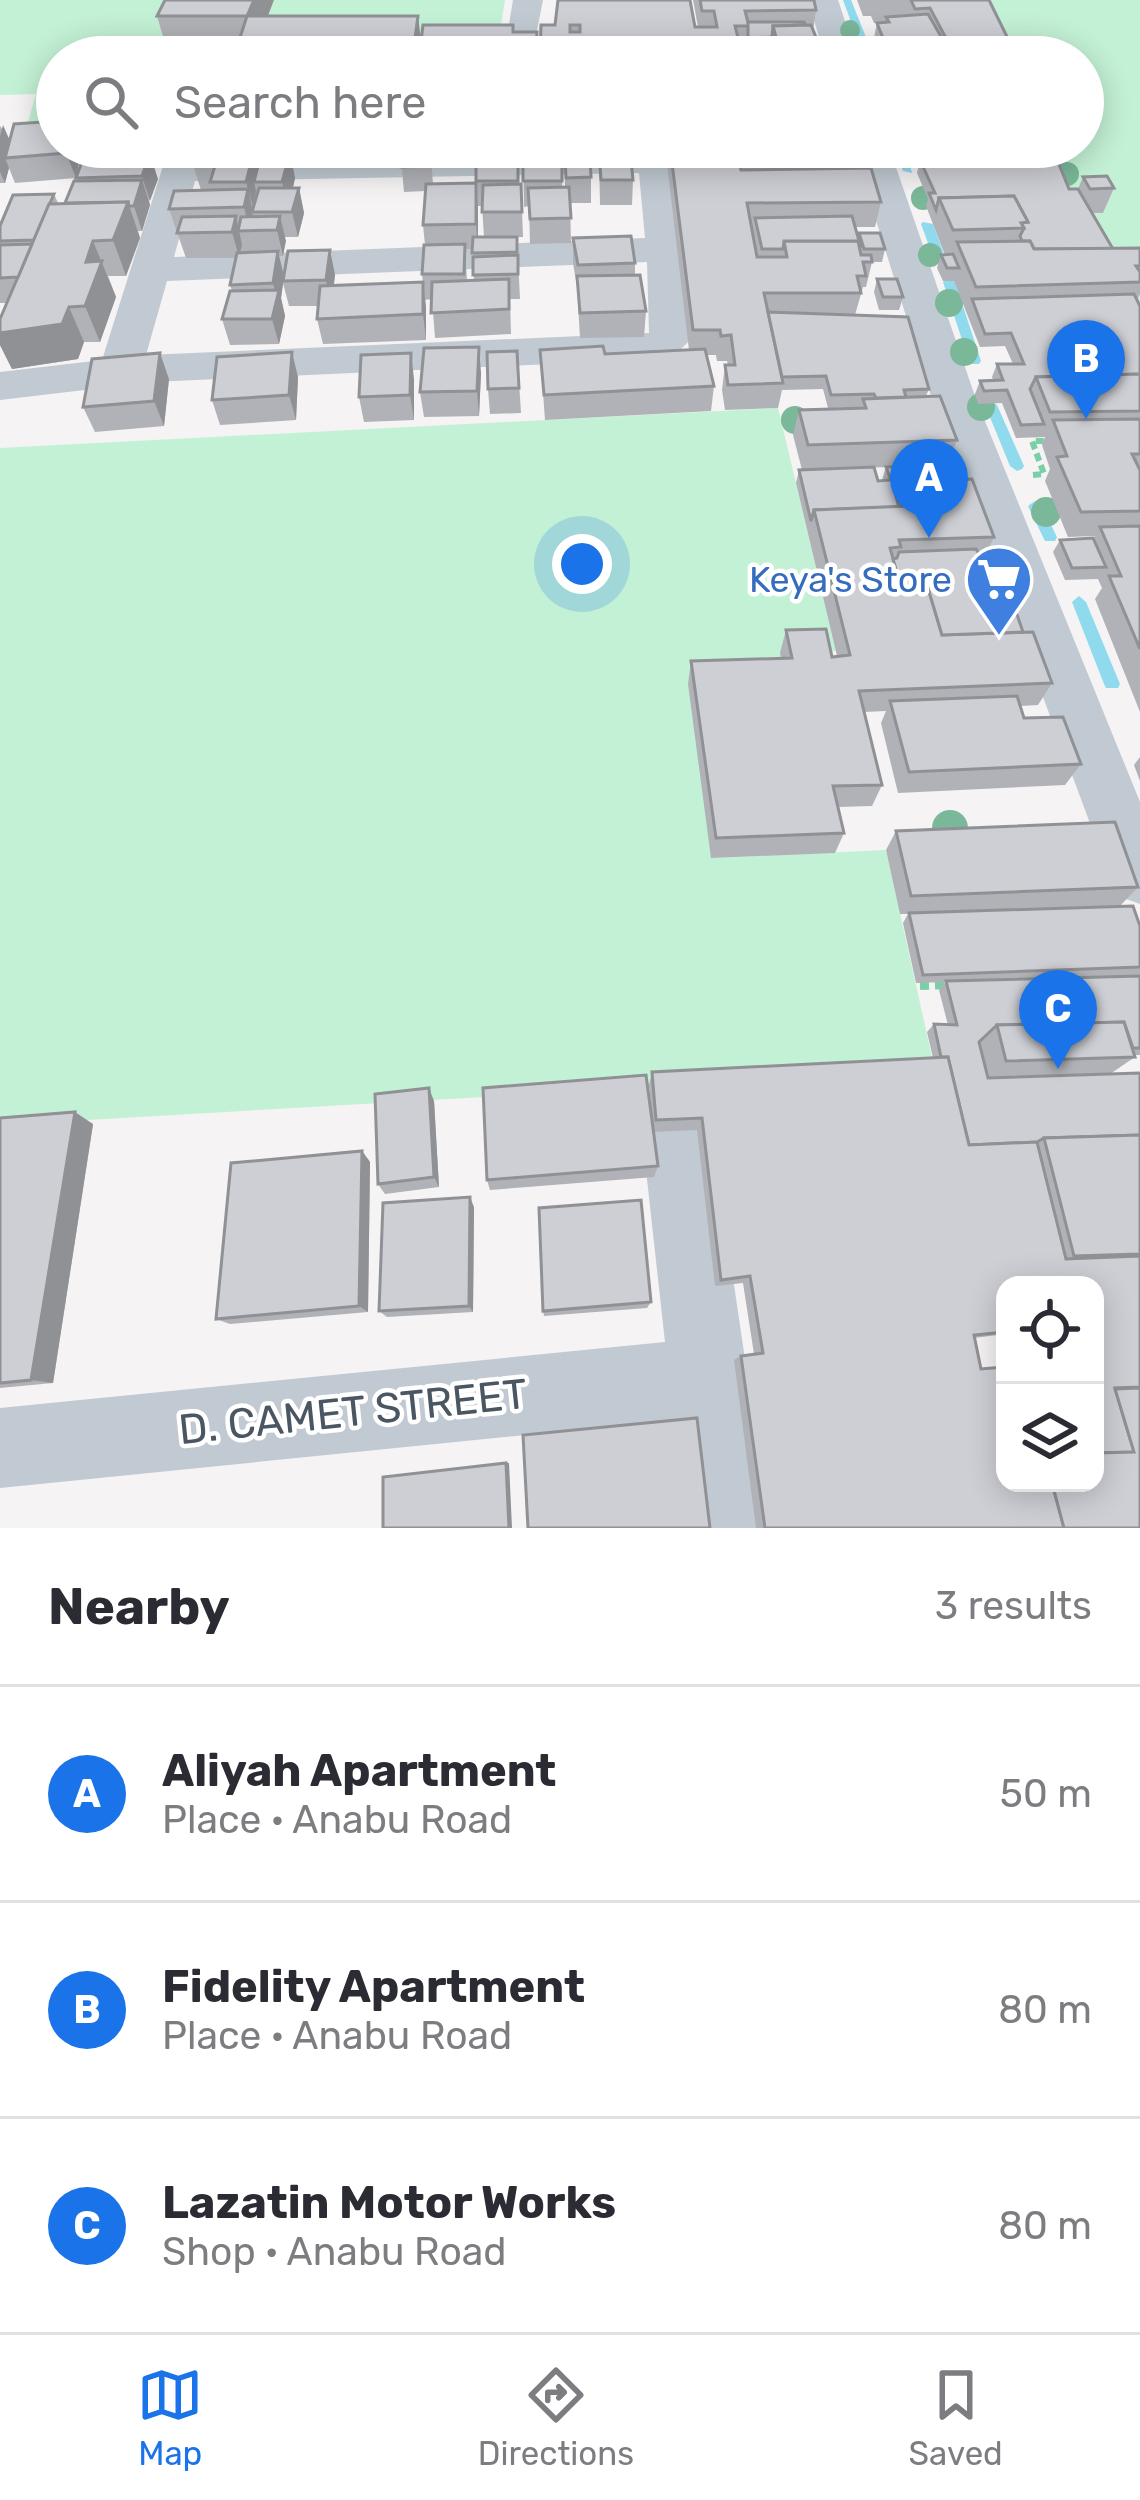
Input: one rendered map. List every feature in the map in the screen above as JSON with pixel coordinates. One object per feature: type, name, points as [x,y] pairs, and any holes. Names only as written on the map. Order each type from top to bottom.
[{"type":"street","points":[[523,36],[528,0]]},
{"type":"street","points":[[824,0],[835,36]]},
{"type":"street","points":[[120,371],[181,168]]},
{"type":"street","points":[[0,386],[120,371],[648,347],[669,341],[674,334],[657,168]]},
{"type":"street","points":[[878,168],[943,370],[1140,877]]},
{"type":"street","points":[[150,270],[666,249]]},
{"type":"street","points":[[678,1143],[728,1528]]},
{"type":"street","name":"D. CAMET STREET","points":[[0,1448],[706,1377]]},
{"type":"path","points":[[984,476],[1044,474],[1032,441],[1054,441]]},
{"type":"path","points":[[920,986],[964,985]]},
{"type":"green space","points":[[0,0],[190,0],[173,36],[36,36],[36,94],[0,95]]},
{"type":"green space","points":[[274,0],[505,0],[499,36],[260,36]]},
{"type":"green space","points":[[972,0],[1140,0],[1140,330],[1051,168],[1104,168],[1104,36],[988,36]]},
{"type":"green space","points":[[36,94],[36,148],[20,149]]},
{"type":"green space","points":[[778,408],[836,651],[781,653],[785,680],[712,858],[886,850],[935,1071],[0,1125],[0,448]]},
{"type":"building","points":[[165,0],[254,0],[247,16],[157,16]]},
{"type":"building","points":[[558,0],[690,0],[695,27],[717,27],[714,11],[702,11],[700,0],[814,0],[816,10],[745,11],[749,26],[735,26],[738,36],[541,36],[541,25],[555,25]]},
{"type":"building","points":[[911,0],[989,0],[1007,36],[945,36],[930,8],[915,9]]},
{"type":"building","points":[[928,14],[941,36],[882,36],[877,23],[889,22],[886,17]]},
{"type":"building","points":[[247,16],[418,16],[415,36],[241,36]]},
{"type":"building","points":[[748,22],[805,25],[773,26],[772,36],[748,36]]},
{"type":"building","points":[[423,25],[513,25],[513,32],[537,32],[537,36],[422,36]]},
{"type":"building","points":[[811,25],[815,36],[776,36],[773,26]]},
{"type":"building","points":[[36,122],[36,155],[5,158],[14,124]]},
{"type":"building","points":[[80,168],[145,168],[142,176],[76,178]]},
{"type":"building","points":[[214,168],[250,168],[246,182],[210,182]]},
{"type":"building","points":[[258,168],[286,168],[282,182],[254,182]]},
{"type":"building","points":[[476,168],[518,168],[518,181],[476,181]]},
{"type":"building","points":[[523,168],[562,168],[562,181],[523,181]]},
{"type":"building","points":[[565,168],[591,168],[591,177],[566,178]]},
{"type":"building","points":[[600,168],[632,168],[633,180],[601,180]]},
{"type":"building","points":[[673,168],[871,168],[881,202],[747,203],[757,257],[787,257],[784,241],[858,241],[861,255],[871,255],[872,262],[863,262],[866,276],[857,276],[861,293],[764,293],[783,383],[728,385],[725,365],[735,365],[731,335],[693,330]]},
{"type":"building","points":[[924,168],[1060,168],[1069,189],[1078,189],[1113,249],[1034,249],[1020,236],[1021,223],[1028,222],[1014,196],[939,198],[936,210],[929,193],[935,193]]},
{"type":"building","points":[[1107,176],[1114,188],[1090,189],[1083,177]]},
{"type":"building","points":[[142,180],[134,206],[128,202],[65,203],[74,181]]},
{"type":"building","points":[[476,183],[476,224],[423,225],[426,184]]},
{"type":"building","points":[[521,184],[522,212],[482,212],[483,185]]},
{"type":"building","points":[[569,187],[571,218],[530,219],[528,188]]},
{"type":"building","points":[[259,188],[299,188],[292,212],[252,212]]},
{"type":"building","points":[[248,189],[244,207],[169,209],[174,191]]},
{"type":"building","points":[[54,194],[34,240],[0,241],[0,226],[13,195]]},
{"type":"building","points":[[1014,196],[1028,222],[1021,223],[1024,228],[953,230],[939,198]]},
{"type":"building","points":[[128,202],[113,240],[93,241],[86,262],[102,261],[85,306],[69,307],[62,324],[0,333],[0,319],[49,204]]},
{"type":"building","points":[[236,216],[232,232],[177,233],[182,217]]},
{"type":"building","points":[[280,216],[277,230],[238,231],[241,217]]},
{"type":"building","points":[[852,216],[861,248],[858,241],[784,241],[783,249],[762,249],[755,218]]},
{"type":"building","points":[[859,233],[880,233],[885,249],[864,249]]},
{"type":"building","points":[[631,236],[635,263],[578,265],[573,238]]},
{"type":"building","points":[[473,237],[517,237],[517,252],[472,253]]},
{"type":"building","points":[[1030,241],[1034,249],[1140,248],[1140,266],[1136,266],[1140,282],[976,287],[957,242]]},
{"type":"building","points":[[32,244],[18,277],[0,278],[0,245]]},
{"type":"building","points":[[465,244],[464,274],[422,274],[424,245]]},
{"type":"building","points":[[330,250],[326,280],[283,281],[288,251]]},
{"type":"building","points":[[278,251],[273,283],[230,285],[237,253]]},
{"type":"building","points":[[953,254],[959,268],[947,268],[941,255]]},
{"type":"building","points":[[518,255],[518,274],[473,275],[473,257]]},
{"type":"building","points":[[640,275],[646,311],[580,313],[577,276]]},
{"type":"building","points":[[509,279],[509,309],[431,313],[432,282]]},
{"type":"building","points":[[877,279],[897,279],[903,297],[883,297]]},
{"type":"building","points":[[423,282],[423,314],[317,319],[320,286]]},
{"type":"building","points":[[279,290],[272,319],[222,319],[230,291]]},
{"type":"building","points":[[1134,294],[1140,306],[1140,374],[1036,377],[1030,389],[1044,424],[1021,425],[1007,390],[984,391],[980,381],[1003,380],[997,364],[1024,364],[1011,333],[985,334],[972,299]]},
{"type":"building","points":[[768,312],[908,317],[929,389],[904,390],[906,397],[831,395],[826,376],[782,377]]},
{"type":"building","points":[[603,346],[605,354],[705,349],[714,386],[544,395],[540,350]]},
{"type":"building","points":[[479,347],[477,391],[420,392],[424,348]]},
{"type":"building","points":[[517,351],[519,388],[488,389],[487,352]]},
{"type":"building","points":[[292,352],[289,395],[212,400],[217,357]]},
{"type":"building","points":[[160,353],[154,401],[83,407],[92,359]]},
{"type":"building","points":[[411,353],[410,395],[359,397],[361,355]]},
{"type":"building","points":[[1140,374],[1140,411],[1050,412],[1036,377]]},
{"type":"building","points":[[940,396],[957,440],[808,445],[799,410],[866,408],[863,399]]},
{"type":"building","points":[[1140,419],[1140,454],[1132,454],[1140,470],[1140,511],[1081,512],[1057,457],[1067,456],[1053,420]]},
{"type":"building","points":[[957,465],[963,480],[899,482],[895,493],[899,507],[814,510],[811,521],[799,470],[874,467],[878,481],[891,480],[886,467]]},
{"type":"building","points":[[972,479],[994,537],[899,540],[901,547],[890,548],[902,589],[928,588],[942,635],[1033,632],[1052,683],[859,691],[882,785],[833,786],[844,833],[716,838],[691,661],[792,658],[786,630],[826,629],[832,657],[850,655],[814,510],[907,506],[899,482]]},
{"type":"building","points":[[1140,526],[1140,649],[1109,576],[1121,576],[1100,527]]},
{"type":"building","points":[[1093,538],[1106,567],[1072,568],[1060,540]]},
{"type":"building","points":[[976,549],[993,578],[1000,578],[1006,597],[1011,597],[1023,632],[942,635],[928,588],[902,589],[893,559],[899,552]]},
{"type":"building","points":[[1017,696],[1024,718],[1063,717],[1081,764],[909,772],[890,701]]},
{"type":"building","points":[[1115,822],[1138,887],[911,896],[896,831]]},
{"type":"building","points":[[1133,906],[1140,926],[1140,967],[923,975],[909,913]]},
{"type":"building","points":[[1140,976],[1140,1048],[1133,1048],[1124,1022],[997,1025],[979,1042],[988,1078],[1140,1073],[1140,1135],[969,1145],[948,1057],[941,1057],[934,1024],[957,1025],[946,981]]},
{"type":"building","points":[[1124,1022],[1135,1057],[1006,1061],[997,1025]]},
{"type":"building","points":[[948,1057],[969,1145],[1037,1142],[1066,1259],[1140,1256],[1140,1387],[1115,1388],[1134,1452],[1104,1453],[1104,1276],[996,1276],[996,1333],[974,1335],[981,1369],[996,1368],[996,1492],[1054,1492],[1064,1528],[765,1528],[741,1356],[763,1353],[750,1276],[721,1280],[702,1118],[656,1120],[652,1072]]},
{"type":"building","points":[[646,1075],[658,1166],[487,1180],[483,1088]]},
{"type":"building","points":[[429,1088],[434,1177],[378,1184],[375,1094]]},
{"type":"building","points":[[75,1112],[31,1380],[0,1383],[0,1118]]},
{"type":"building","points":[[1140,1135],[1140,1254],[1074,1256],[1044,1138]]},
{"type":"building","points":[[362,1151],[359,1306],[216,1319],[231,1163]]},
{"type":"building","points":[[470,1197],[469,1306],[379,1311],[383,1203]]},
{"type":"building","points":[[641,1200],[651,1302],[543,1311],[539,1208]]},
{"type":"building","points":[[1140,1388],[1140,1528],[1064,1528],[1054,1492],[1104,1492],[1104,1453],[1134,1452],[1115,1389]]},
{"type":"building","points":[[697,1418],[710,1528],[528,1528],[523,1435]]},
{"type":"building","points":[[506,1463],[509,1528],[383,1528],[383,1477]]},
{"type":"waterway","points":[[847,0],[861,36]]},
{"type":"waterway","points":[[916,195],[920,206]]},
{"type":"waterway","points":[[927,224],[938,254]]},
{"type":"waterway","points":[[949,282],[975,361]]},
{"type":"waterway","points":[[991,405],[1017,466]]},
{"type":"waterway","points":[[1035,506],[1050,537]]},
{"type":"waterway","points":[[1079,602],[1112,684]]},
{"type":"place","name":"Fidelity Apartment","points":[[1086,419]]},
{"type":"place","name":"Aliyah Apartment","points":[[929,538]]},
{"type":"place","name":"Keya's Store","points":[[999,638]]},
{"type":"place","name":"Lazatin Motor Works","points":[[1058,1069]]}]
